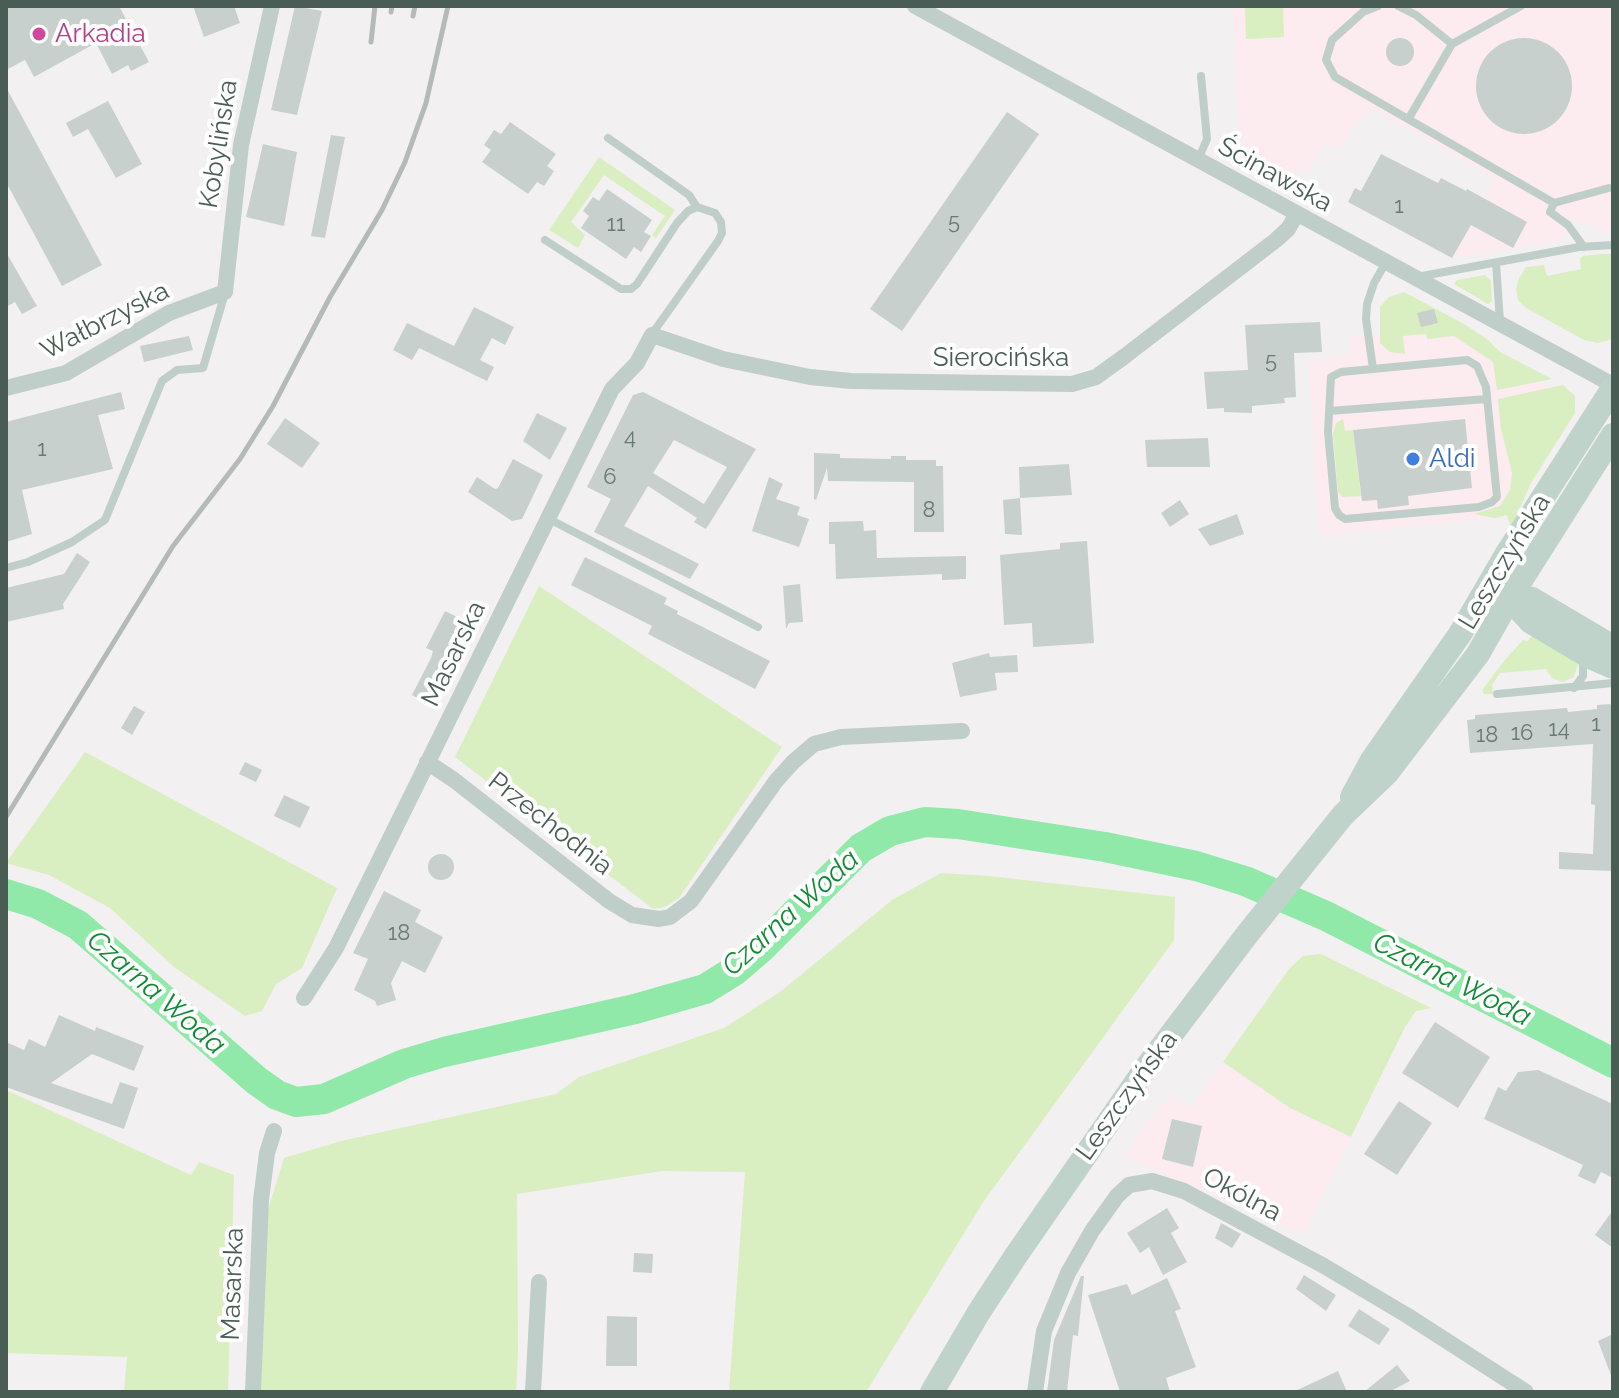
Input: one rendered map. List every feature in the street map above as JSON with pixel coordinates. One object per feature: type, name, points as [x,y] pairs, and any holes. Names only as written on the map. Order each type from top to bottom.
[{"type":"main road","name":"Leszczyńska","points":[[1343,815],[1372,760],[1472,616],[1506,555],[1613,386]]},
{"type":"main road","name":"Leszczyńska","points":[[932,1392],[979,1312],[1063,1184],[1148,1065],[1306,860],[1343,815],[1387,773],[1478,654],[1613,435]]},
{"type":"main road","points":[[1506,555],[1505,574],[1511,596]]},
{"type":"main road","points":[[1532,564],[1537,613]]},
{"type":"main road","points":[[1472,616],[1489,602],[1511,596],[1532,599],[1537,613],[1580,651],[1613,667]]},
{"type":"main road","points":[[1537,613],[1613,647]]},
{"type":"main road","points":[[1478,654],[1537,613]]},
{"type":"street","name":"Kobylińska","points":[[225,292],[242,135],[272,6]]},
{"type":"street","name":"Ścinawska","points":[[915,6],[938,11],[1198,160],[1613,386]]},
{"type":"street","name":"Sierocińska","points":[[652,335],[723,359],[810,377],[851,381],[1071,385],[1096,377],[1125,356],[1276,240],[1288,229],[1297,214]]},
{"type":"street","name":"Wałbrzyska","points":[[6,388],[64,374],[169,313],[225,292]]},
{"type":"street","name":"Masarska","points":[[304,998],[336,948],[613,387],[636,364],[652,335]]},
{"type":"street","name":"Przechodnia","points":[[427,762],[609,901],[632,915],[646,919],[670,917],[691,901],[776,781],[791,763],[814,744],[841,737],[962,731]]},
{"type":"street","name":"Masarska","points":[[253,1392],[261,1200],[267,1153],[274,1131]]},
{"type":"street","name":"Okólna","points":[[1035,1392],[1047,1321],[1071,1267],[1104,1212],[1120,1192],[1133,1184],[1152,1181],[1201,1199],[1324,1266],[1526,1392]]},
{"type":"street","points":[[533,1392],[539,1282]]},
{"type":"lane","points":[[1378,6],[1363,12],[1332,40],[1326,60],[1335,77],[1554,203],[1609,188]]},
{"type":"lane","points":[[1398,6],[1416,15],[1452,44]]},
{"type":"lane","points":[[1409,118],[1452,44],[1521,6]]},
{"type":"lane","points":[[1198,160],[1207,139],[1201,76]]},
{"type":"lane","points":[[608,138],[689,195],[697,207],[715,213],[721,222],[722,233],[652,335]]},
{"type":"lane","points":[[1554,203],[1550,212],[1568,225],[1584,247]]},
{"type":"lane","points":[[545,240],[621,289],[631,289],[677,223],[688,211],[697,207]]},
{"type":"lane","points":[[1415,277],[1584,247],[1613,245]]},
{"type":"lane","points":[[1373,369],[1367,304],[1386,262]]},
{"type":"lane","points":[[1496,263],[1500,324]]},
{"type":"lane","points":[[6,568],[28,562],[72,542],[105,520],[162,381],[177,370],[203,368],[225,292]]},
{"type":"lane","points":[[1467,360],[1482,373],[1487,399],[1498,493],[1492,502],[1479,507],[1345,519],[1335,508],[1328,432],[1330,384],[1334,373],[1467,360]]},
{"type":"lane","points":[[1329,411],[1487,399]]},
{"type":"lane","points":[[548,518],[758,627]]},
{"type":"lane","points":[[1573,688],[1581,681],[1585,671],[1580,651]]},
{"type":"lane","points":[[1497,694],[1613,683]]},
{"type":"shaded area","points":[[1233,6],[1613,6],[1613,231],[1605,233],[1573,217],[1558,241],[1452,258],[1495,179],[1372,109],[1355,124],[1339,149],[1326,142],[1308,173],[1295,167],[1286,182],[1241,158]]},
{"type":"shaded area","points":[[1449,326],[1536,378],[1572,405],[1508,504],[1495,518],[1320,536],[1308,361],[1351,355],[1351,337]]},
{"type":"shaded area","points":[[1223,1062],[1290,1108],[1351,1137],[1303,1234],[1124,1156],[1171,1093],[1191,1108]]},
{"type":"green space","points":[[1245,6],[1283,6],[1284,37],[1246,39]]},
{"type":"green space","points":[[599,157],[675,210],[656,238],[652,235],[665,216],[604,175],[571,222],[585,235],[578,248],[549,230]]},
{"type":"green space","points":[[1613,254],[1612,339],[1598,343],[1584,340],[1526,308],[1518,300],[1516,289],[1526,267],[1544,265],[1547,276],[1581,269],[1580,258]]},
{"type":"green space","points":[[1485,275],[1491,281],[1492,301],[1488,304],[1454,284],[1457,280]]},
{"type":"green space","points":[[1404,292],[1464,324],[1500,352],[1552,379],[1497,390],[1493,362],[1454,336],[1427,339],[1426,334],[1403,336],[1405,354],[1390,352],[1380,343],[1380,307],[1389,297]]},
{"type":"green space","points":[[1563,385],[1575,396],[1575,413],[1531,483],[1511,529],[1507,515],[1495,518],[1474,514],[1500,506],[1510,490],[1512,473],[1501,429],[1498,399]]},
{"type":"green space","points":[[1343,419],[1345,431],[1353,430],[1361,496],[1343,497],[1338,492],[1333,434],[1336,423]]},
{"type":"green space","points":[[539,586],[782,747],[679,898],[665,907],[653,909],[455,757]]},
{"type":"green space","points":[[1532,635],[1578,664],[1574,677],[1562,682],[1552,678],[1546,669],[1500,673],[1492,685],[1493,694],[1484,694],[1482,690],[1504,661],[1523,640],[1528,641]]},
{"type":"green space","points":[[85,752],[337,888],[302,968],[276,984],[262,1011],[245,1016],[174,967],[110,908],[49,875],[6,863]]},
{"type":"green space","points":[[941,873],[1175,897],[1174,940],[984,1201],[866,1392],[729,1392],[745,1172],[662,1171],[517,1194],[516,1392],[261,1392],[267,1213],[284,1158],[341,1141],[556,1094],[579,1077],[724,1028],[780,992],[892,900]]},
{"type":"green space","points":[[1321,954],[1431,1008],[1416,1011],[1405,1027],[1351,1137],[1290,1108],[1223,1062],[1289,969],[1303,956]]},
{"type":"green space","points":[[6,1090],[191,1175],[199,1162],[234,1175],[228,1392],[124,1392],[127,1357],[6,1353]]},
{"type":"building","points":[[6,6],[119,6],[149,62],[131,71],[128,65],[112,74],[96,43],[34,77],[25,60],[6,70]]},
{"type":"building","points":[[193,6],[234,6],[240,23],[204,37]]},
{"type":"building","points":[[295,6],[322,11],[297,115],[271,110]]},
{"type":"building","points":[[1400,38],[1410,42],[1414,52],[1410,62],[1400,66],[1390,62],[1386,52],[1390,42]]},
{"type":"building","points":[[1524,38],[1542,42],[1558,52],[1568,68],[1572,86],[1568,104],[1558,120],[1542,130],[1524,134],[1506,130],[1490,120],[1480,104],[1476,86],[1480,68],[1490,52],[1506,42]]},
{"type":"building","points":[[6,87],[102,265],[62,286],[6,182]]},
{"type":"building","points":[[108,101],[142,164],[116,178],[88,129],[73,137],[66,123]]},
{"type":"building","points":[[1007,112],[1039,134],[902,331],[870,309]]},
{"type":"building","points":[[510,122],[556,154],[547,166],[554,171],[544,186],[537,182],[528,194],[482,162],[491,150],[484,145],[494,130],[501,134]]},
{"type":"building","points":[[331,135],[345,137],[325,238],[311,236]]},
{"type":"building","points":[[263,144],[297,152],[284,226],[246,217]]},
{"type":"building","points":[[1381,154],[1438,183],[1441,178],[1467,189],[1527,222],[1513,248],[1471,225],[1452,258],[1348,202],[1355,188],[1361,191]]},
{"type":"building","points":[[607,189],[652,220],[644,232],[651,236],[641,252],[634,247],[626,259],[581,228],[589,216],[583,211],[593,197],[599,201]]},
{"type":"building","points":[[6,252],[37,306],[22,314],[15,302],[6,307]]},
{"type":"building","points":[[474,307],[514,327],[505,345],[492,338],[480,360],[494,367],[487,381],[419,348],[412,360],[393,350],[407,323],[454,346]]},
{"type":"building","points":[[1434,309],[1438,323],[1421,327],[1417,313]]},
{"type":"building","points":[[1320,322],[1322,352],[1294,353],[1296,397],[1284,398],[1285,403],[1252,406],[1252,413],[1224,412],[1224,408],[1207,409],[1204,372],[1248,370],[1245,325]]},
{"type":"building","points":[[189,336],[193,350],[144,362],[140,346]]},
{"type":"building","points":[[121,392],[125,409],[98,415],[113,469],[22,490],[32,534],[6,542],[6,422]]},
{"type":"building","points":[[643,392],[756,449],[706,529],[694,522],[697,518],[648,486],[624,526],[699,564],[690,579],[594,532],[611,499],[587,487],[633,395]],"holes":[[[674,440],[727,467],[704,504],[653,473]]]},
{"type":"building","points":[[537,413],[567,428],[550,460],[523,441]]},
{"type":"building","points":[[285,418],[320,443],[302,468],[267,444]]},
{"type":"building","name":"Aldi","points":[[1465,419],[1472,488],[1408,496],[1409,505],[1378,509],[1377,500],[1362,501],[1353,430]]},
{"type":"building","points":[[1208,438],[1210,467],[1147,467],[1145,440]]},
{"type":"building","points":[[814,453],[840,454],[840,458],[891,459],[891,456],[906,456],[906,460],[936,460],[936,466],[943,466],[944,532],[914,532],[914,482],[828,481],[827,468],[814,499]]},
{"type":"building","points":[[513,459],[543,475],[522,519],[512,521],[468,492],[477,477],[498,488]]},
{"type":"building","points":[[1069,464],[1072,495],[1020,498],[1019,467]]},
{"type":"building","points":[[769,477],[783,484],[776,499],[800,507],[797,515],[809,519],[799,547],[752,531]]},
{"type":"building","points":[[1020,498],[1022,535],[1005,534],[1003,500]]},
{"type":"building","points":[[1180,500],[1189,514],[1170,527],[1161,513]]},
{"type":"building","points":[[1237,514],[1244,534],[1210,546],[1198,529]]},
{"type":"building","points":[[863,521],[864,531],[876,530],[877,558],[966,556],[966,579],[942,580],[942,574],[836,579],[835,544],[829,544],[829,522]]},
{"type":"building","points":[[1087,541],[1094,643],[1033,647],[1032,623],[1004,625],[1000,555],[1060,549],[1060,543]]},
{"type":"building","points":[[77,553],[90,562],[63,604],[64,609],[6,622],[6,588],[64,574]]},
{"type":"building","points":[[585,557],[667,598],[664,604],[678,611],[677,614],[770,661],[755,689],[648,634],[652,626],[571,585]]},
{"type":"building","points":[[800,584],[803,622],[789,623],[786,629],[783,586]]},
{"type":"building","points":[[445,611],[469,623],[451,660],[447,658],[424,702],[412,695],[431,658],[433,651],[426,648]]},
{"type":"building","points":[[989,653],[990,657],[1017,655],[1018,672],[995,673],[997,690],[960,697],[952,663]]},
{"type":"building","points":[[1610,704],[1613,708],[1613,871],[1559,869],[1559,852],[1593,854],[1593,744],[1470,753],[1467,720],[1475,719],[1475,715],[1567,708],[1568,712],[1597,709],[1597,705]]},
{"type":"building","points":[[134,706],[145,712],[132,735],[121,728]]},
{"type":"building","points":[[245,762],[262,770],[256,782],[239,774]]},
{"type":"building","points":[[284,795],[310,807],[300,828],[274,816]]},
{"type":"building","points":[[441,854],[450,858],[454,867],[450,876],[441,880],[432,876],[428,867],[432,858]]},
{"type":"building","points":[[384,891],[421,910],[415,922],[443,937],[425,973],[402,961],[391,983],[396,1000],[377,1006],[375,1001],[354,990],[368,959],[353,953]]},
{"type":"building","points":[[59,1015],[95,1031],[96,1027],[144,1046],[134,1071],[92,1054],[51,1083],[112,1104],[120,1082],[138,1088],[124,1129],[6,1087],[6,1042],[24,1050],[29,1039],[45,1047]]},
{"type":"building","points":[[1435,1022],[1490,1057],[1458,1108],[1402,1073]]},
{"type":"building","points":[[1538,1070],[1613,1104],[1613,1178],[1601,1172],[1595,1184],[1578,1176],[1583,1165],[1484,1119],[1498,1087],[1506,1091],[1518,1072]]},
{"type":"building","points":[[1399,1101],[1432,1123],[1397,1175],[1364,1154]]},
{"type":"building","points":[[1172,1119],[1202,1126],[1193,1167],[1162,1159]]},
{"type":"building","points":[[1167,1208],[1179,1228],[1171,1233],[1187,1262],[1163,1275],[1149,1247],[1140,1253],[1127,1233]]},
{"type":"building","points":[[1613,1210],[1613,1248],[1595,1235]]},
{"type":"building","points":[[1221,1223],[1241,1234],[1232,1248],[1215,1238]]},
{"type":"building","points":[[634,1253],[653,1254],[652,1273],[633,1272]]},
{"type":"building","points":[[1304,1275],[1336,1295],[1326,1311],[1296,1289]]},
{"type":"building","points":[[1081,1276],[1084,1276],[1078,1336],[1073,1335],[1067,1392],[1047,1392],[1054,1340]]},
{"type":"building","points":[[1167,1278],[1181,1309],[1175,1311],[1196,1367],[1166,1378],[1170,1392],[1120,1392],[1088,1295],[1127,1284],[1132,1295]]},
{"type":"building","points":[[1359,1309],[1390,1329],[1379,1345],[1348,1326]]},
{"type":"building","points":[[607,1316],[637,1317],[637,1366],[606,1366]]},
{"type":"building","points":[[1613,1334],[1613,1378],[1612,1378],[1598,1341]]},
{"type":"building","points":[[1397,1365],[1410,1381],[1389,1392],[1364,1392]]},
{"type":"building","points":[[1338,1371],[1347,1392],[1293,1392]]},
{"type":"waterway","name":"Czarna Woda","points":[[6,894],[38,904],[78,925],[257,1081],[277,1095],[296,1102],[324,1099],[404,1064],[444,1052],[635,1009],[705,989],[734,971],[762,947],[861,848],[890,831],[925,822],[958,824],[1105,847],[1196,866],[1245,881],[1326,916],[1613,1063]]},
{"type":"railway","points":[[371,42],[375,6]]},
{"type":"railway","points":[[391,12],[392,6]]},
{"type":"railway","points":[[413,16],[415,6]]},
{"type":"railway","points":[[6,817],[173,546],[240,459],[273,406],[330,297],[382,210],[405,162],[426,103],[448,6]]},
{"type":"place","name":"Arkadia","points":[[39,34]]},
{"type":"place","name":"Aldi","points":[[1413,459]]}]
